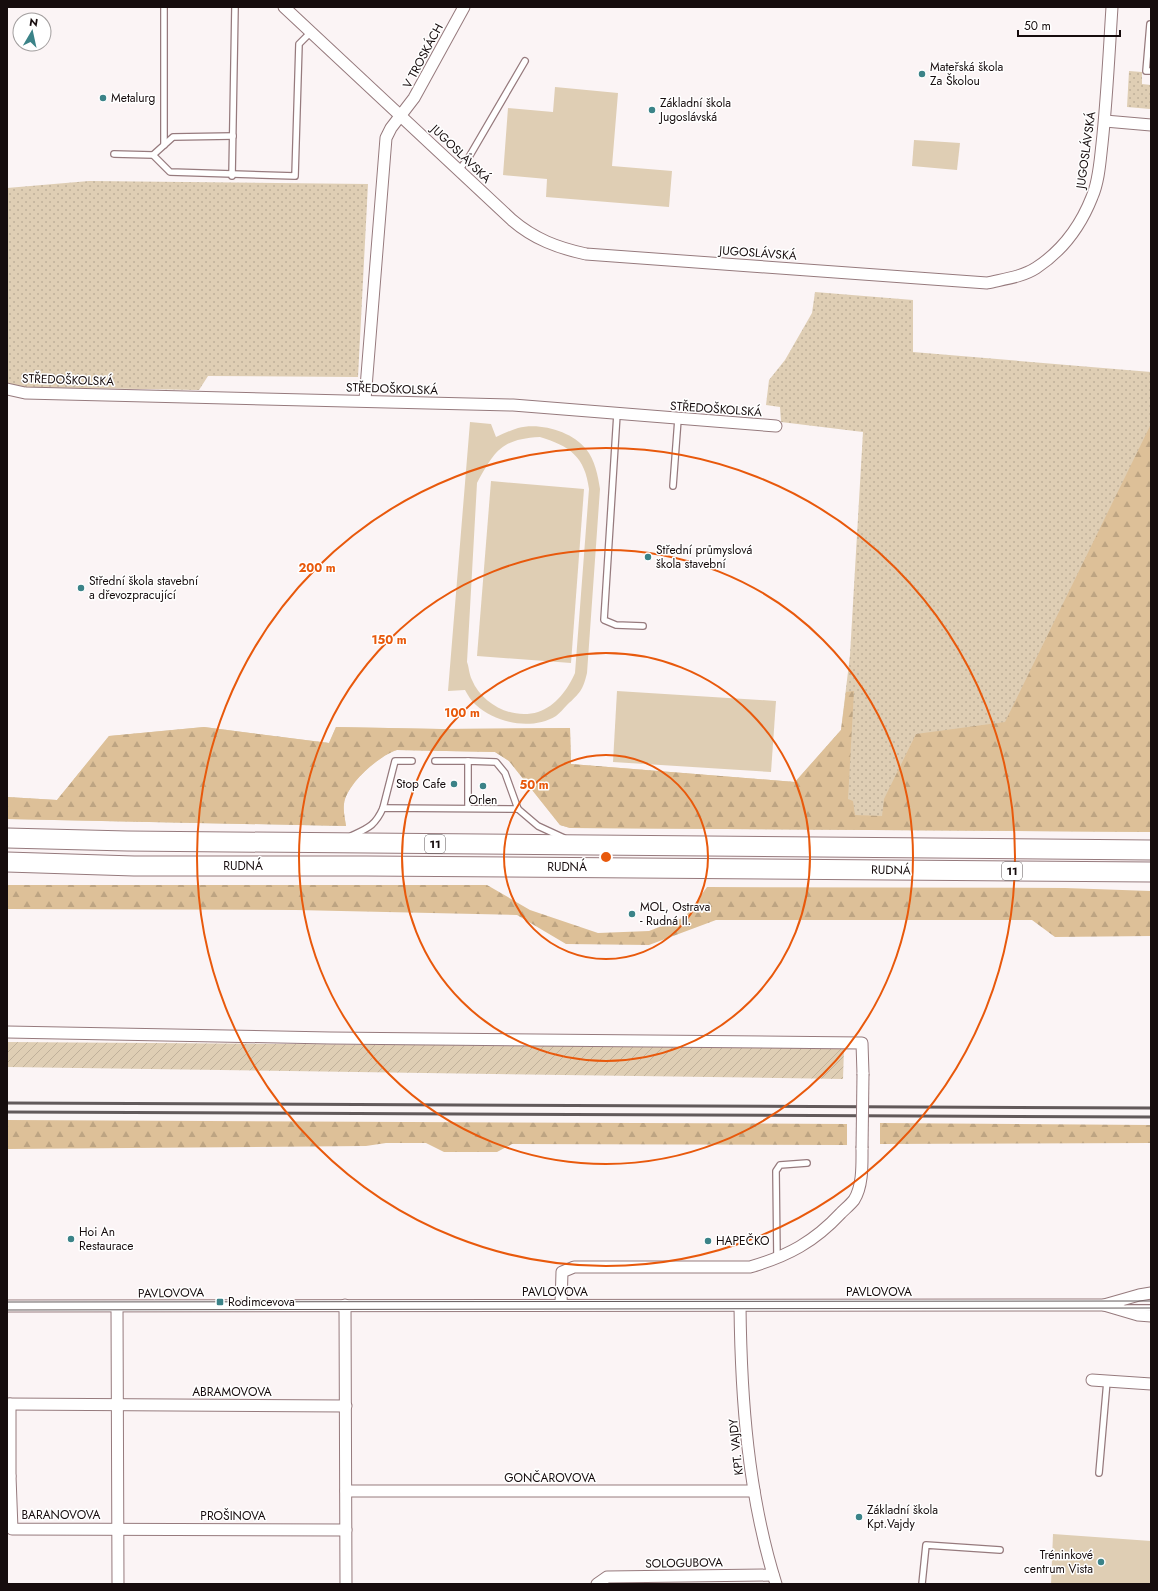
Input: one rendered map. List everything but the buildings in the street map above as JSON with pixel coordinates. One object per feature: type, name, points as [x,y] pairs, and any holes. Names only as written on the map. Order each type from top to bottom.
[{"type":"highway","name":"RUDNÁ","points":[[7,838],[127,842],[1151,850]]},
{"type":"highway","name":"RUDNÁ","points":[[7,862],[134,866],[366,866],[1151,872]]},
{"type":"highway","points":[[7,868],[28,863]]},
{"type":"highway","points":[[1115,872],[1151,878]]},
{"type":"street","name":"JUGOSLÁVSKÁ","points":[[284,7],[402,115],[512,220],[533,236],[555,246],[578,252],[987,282],[1011,278],[1036,268],[1059,250],[1079,223],[1096,188],[1105,121],[1112,7]]},
{"type":"street","name":"V TROSKÁCH","points":[[365,400],[385,142],[389,131],[414,98],[464,7]]},
{"type":"street","points":[[1105,121],[1151,125]]},
{"type":"street","name":"STŘEDOŠKOLSKÁ","points":[[7,389],[24,393],[365,400],[513,405],[776,426]]},
{"type":"street","points":[[7,1032],[330,1038],[862,1043],[862,1167],[855,1199],[832,1223],[807,1244],[777,1259],[750,1267],[574,1267],[562,1272],[561,1305]]},
{"type":"street","name":"PAVLOVOVA","points":[[1104,1305],[1151,1293]]},
{"type":"street","points":[[345,1305],[346,1584]]},
{"type":"street","name":"PAVLOVOVA","points":[[7,1306],[1104,1305],[1138,1315],[1151,1316]]},
{"type":"street","name":"KPT. VAJDY","points":[[740,1306],[741,1360],[754,1491],[774,1580]]},
{"type":"street","points":[[116,1307],[119,1528],[118,1584]]},
{"type":"street","points":[[1092,1380],[1151,1384]]},
{"type":"street","points":[[8,1476],[8,1404],[118,1404]]},
{"type":"street","name":"ABRAMOVOVA","points":[[118,1404],[346,1406]]},
{"type":"street","name":"BARANOVOVA","points":[[8,1476],[12,1529],[119,1528]]},
{"type":"street","name":"GONČAROVOVA","points":[[346,1491],[754,1491]]},
{"type":"street","name":"PROŠINOVA","points":[[119,1528],[346,1530]]},
{"type":"street","name":"SOLOGUBOVA","points":[[597,1584],[607,1577],[774,1580]]},
{"type":"lane","points":[[164,7],[164,145]]},
{"type":"lane","points":[[232,176],[235,7]]},
{"type":"lane","points":[[1150,24],[1146,71],[1151,71]]},
{"type":"lane","points":[[114,154],[153,155],[170,172],[232,176],[295,176],[299,44],[311,32]]},
{"type":"lane","points":[[459,170],[469,157],[525,61]]},
{"type":"lane","points":[[153,155],[173,136],[233,136]]},
{"type":"lane","points":[[617,414],[604,620],[616,625],[643,626]]},
{"type":"lane","points":[[674,486],[678,419]]},
{"type":"lane","points":[[336,843],[369,828],[377,821],[384,808],[395,762],[412,761]]},
{"type":"lane","points":[[435,761],[496,762],[505,773],[518,809],[538,826],[583,845]]},
{"type":"lane","points":[[468,762],[468,808]]},
{"type":"lane","points":[[384,808],[518,809]]},
{"type":"lane","points":[[777,1259],[776,1171],[780,1165],[807,1163]]},
{"type":"lane","points":[[1115,1308],[1151,1308]]},
{"type":"lane","points":[[1100,1473],[1107,1381]]},
{"type":"lane","points":[[922,1584],[926,1545],[1000,1550]]},
{"type":"shaded area","points":[[1129,71],[1142,72],[1142,84],[1151,85],[1150,109],[1127,107]]},
{"type":"shaded area","points":[[555,87],[618,93],[612,166],[672,171],[669,207],[546,197],[547,179],[503,175],[508,108],[553,112]]},
{"type":"shaded area","points":[[914,140],[960,143],[957,170],[912,166]]},
{"type":"shaded area","points":[[89,181],[368,184],[358,377],[208,376],[199,390],[22,387],[7,383],[7,188]]},
{"type":"shaded area","points":[[815,292],[913,300],[913,352],[1151,372],[1151,832],[570,828],[560,825],[509,761],[495,752],[397,750],[373,764],[357,779],[346,796],[344,804],[346,826],[7,819],[7,797],[57,800],[109,736],[204,727],[329,743],[336,727],[441,729],[570,728],[571,764],[795,782],[841,730],[850,655],[863,432],[781,422],[780,407],[766,405],[769,380],[785,360],[812,313]]},
{"type":"shaded area","points":[[470,422],[491,424],[496,437],[526,426],[545,427],[564,433],[580,443],[589,453],[596,468],[600,489],[587,673],[584,683],[575,697],[556,716],[546,721],[525,724],[504,720],[484,711],[473,702],[465,690],[448,691]],"holes":[[[540,437],[568,449],[580,461],[587,478],[589,489],[575,673],[565,691],[550,706],[538,712],[518,714],[499,708],[490,703],[483,696],[472,680],[467,662],[477,483],[495,454],[508,444],[517,440]]]},
{"type":"shaded area","points":[[491,481],[584,489],[571,663],[477,656]]},
{"type":"shaded area","points":[[617,691],[776,701],[771,772],[613,762]]},
{"type":"shaded area","points":[[7,1042],[844,1048],[843,1079],[7,1067]]},
{"type":"shaded area","name":"Tréninkové centrum Vista","points":[[1053,1534],[1151,1541],[1151,1584],[1051,1584]]},
{"type":"green space","points":[[1151,424],[1151,832],[570,828],[560,825],[509,761],[495,752],[397,750],[373,764],[357,779],[346,796],[344,804],[346,826],[7,819],[7,797],[57,800],[109,736],[204,727],[329,743],[336,727],[441,729],[570,728],[571,764],[795,782],[841,730],[846,692],[854,691],[848,799],[853,801],[855,815],[882,816],[884,799],[916,734],[1005,722]]},
{"type":"green space","points":[[7,885],[487,885],[530,910],[598,933],[649,931],[685,917],[707,887],[1065,888],[1151,891],[1151,936],[1055,937],[1032,920],[716,920],[649,945],[566,944],[517,915],[296,910],[7,909]]},
{"type":"green space","points":[[7,1120],[847,1124],[847,1145],[512,1144],[497,1152],[444,1152],[426,1143],[386,1143],[366,1146],[7,1149]]},
{"type":"green space","points":[[880,1123],[1151,1125],[1151,1143],[880,1144]]},
{"type":"tram line","points":[[7,1302],[1151,1301]]},
{"type":"tram line","points":[[7,1310],[1151,1308]]},
{"type":"railway","points":[[7,1103],[1151,1108]]},
{"type":"railway","points":[[7,1112],[1151,1117]]},
{"type":"place","name":"Mateřská škola Za Školou","points":[[922,74]]},
{"type":"place","name":"Metalurg","points":[[103,98]]},
{"type":"place","name":"Základní škola Jugoslávská","points":[[652,110]]},
{"type":"place","name":"Střední průmyslová škola stavební","points":[[648,557]]},
{"type":"place","name":"Střední škola stavební a dřevozpracující","points":[[81,588]]},
{"type":"place","name":"Stop Cafe","points":[[454,784]]},
{"type":"place","name":"Orlen","points":[[483,786]]},
{"type":"place","name":"MOL, Ostrava - Rudná II.","points":[[632,914]]},
{"type":"place","name":"Hoi An Restaurace","points":[[71,1239]]},
{"type":"place","name":"HAPEČKO","points":[[708,1241]]},
{"type":"place","name":"Rodimcevova","points":[[220,1302]]},
{"type":"place","name":"Základní škola Kpt.Vajdy","points":[[859,1517]]},
{"type":"place","name":"Tréninkové centrum Vista","points":[[1101,1562]]}]
